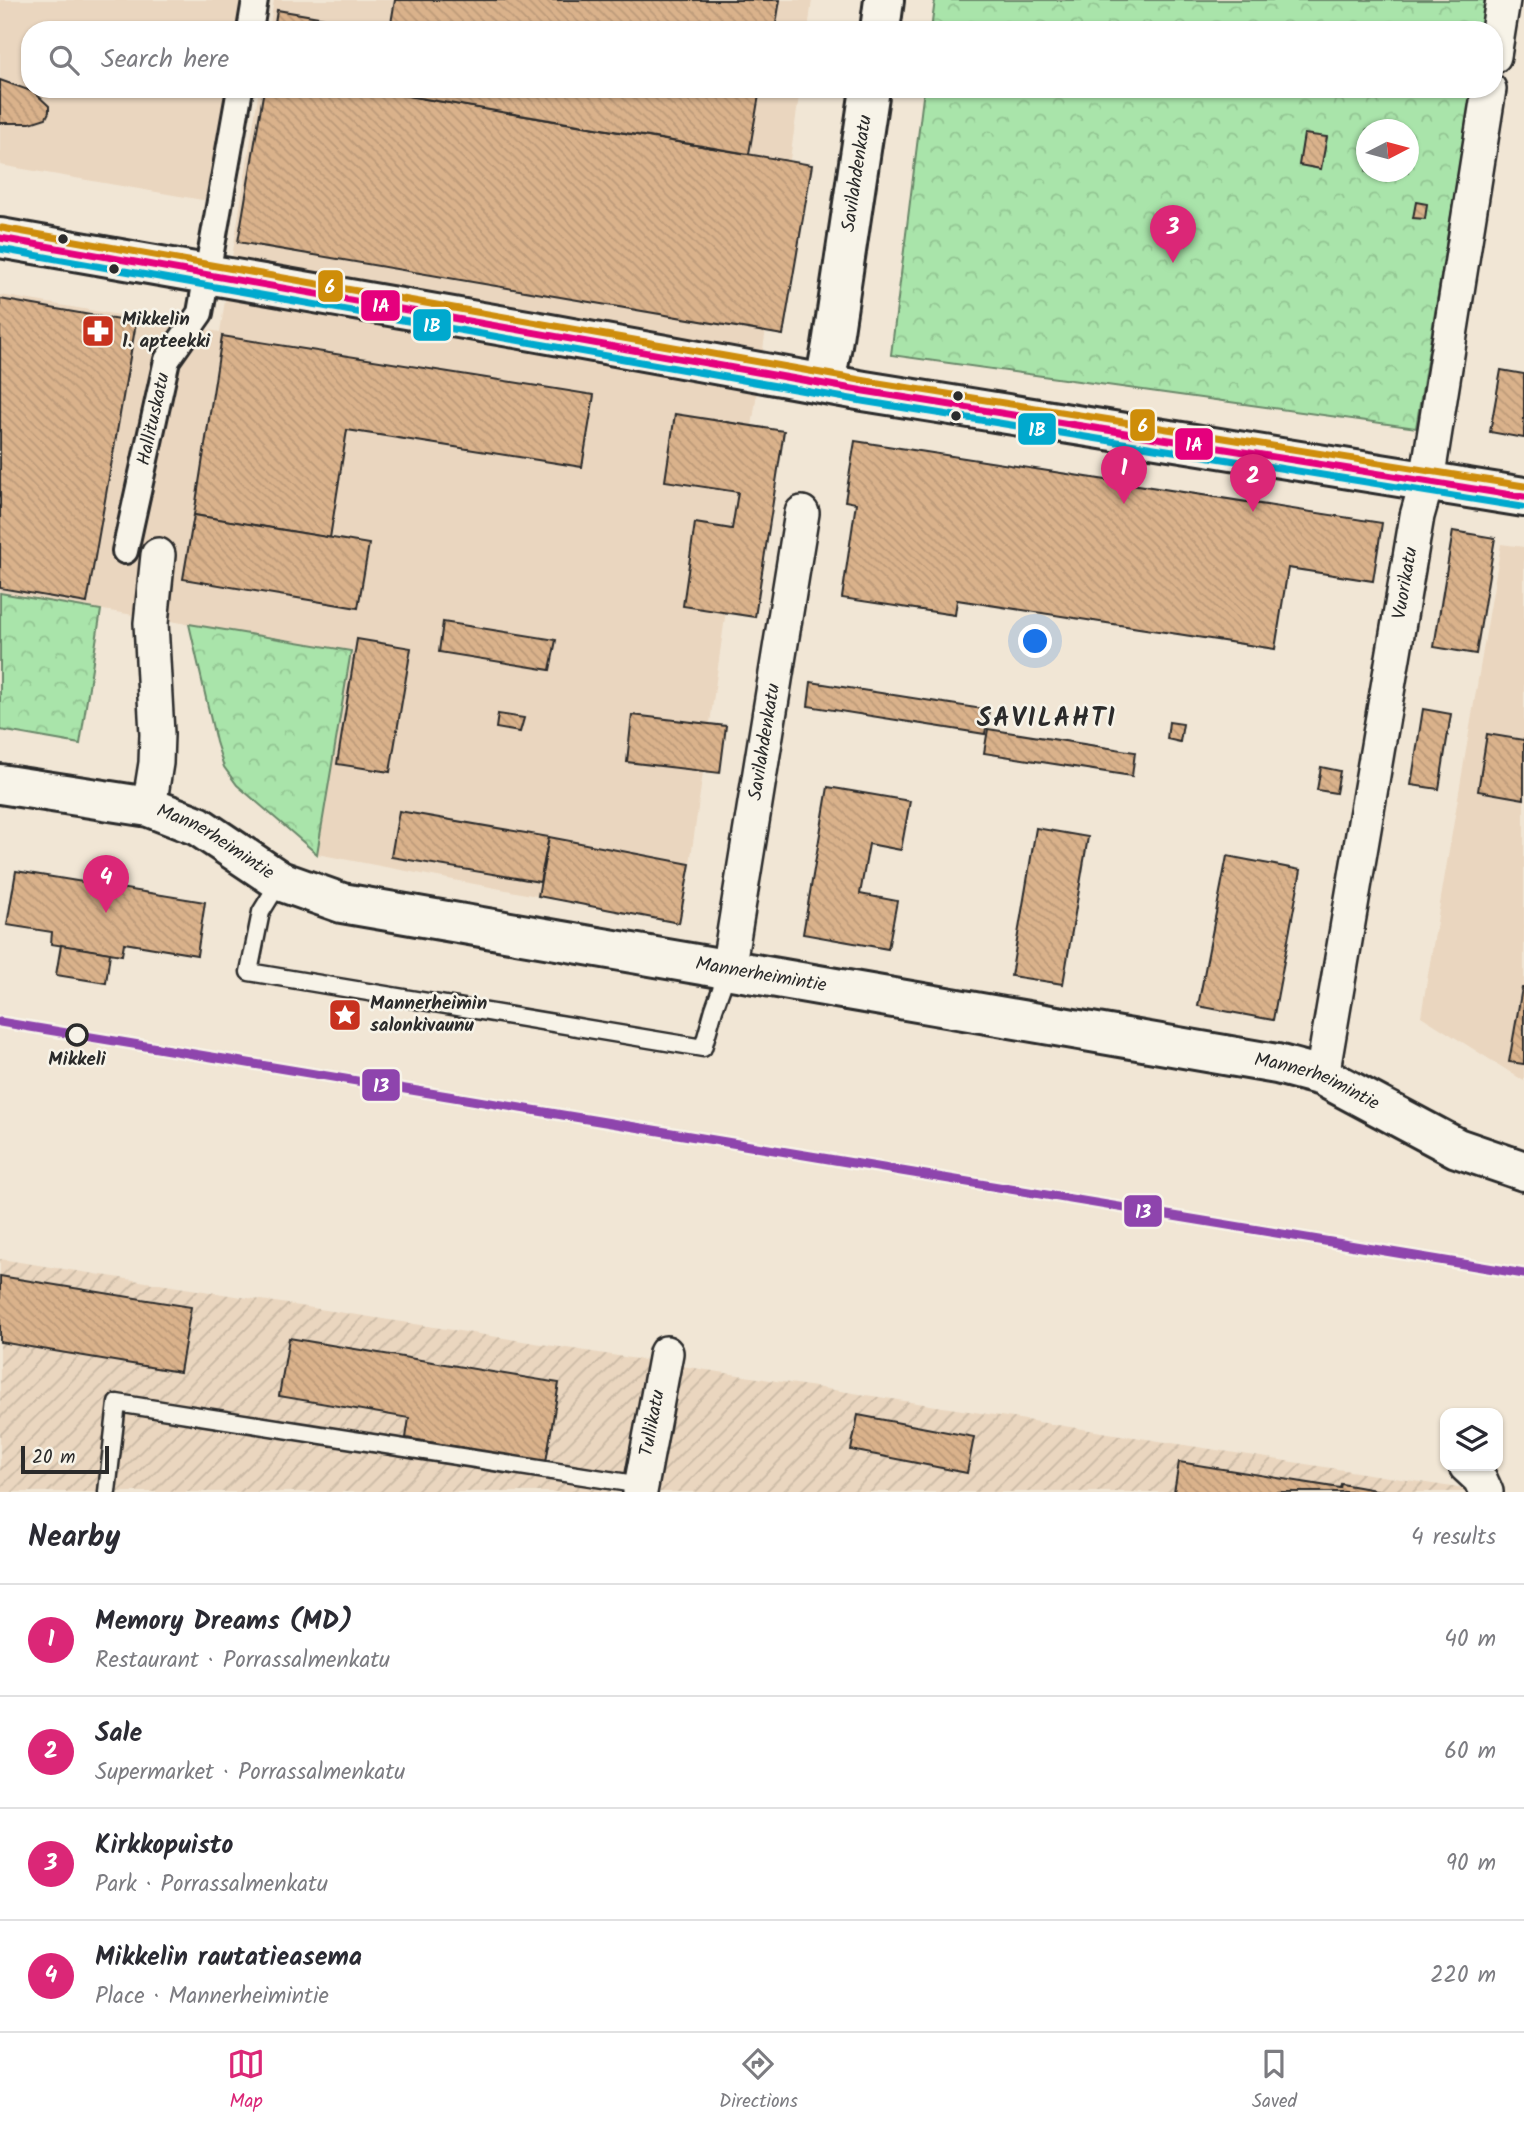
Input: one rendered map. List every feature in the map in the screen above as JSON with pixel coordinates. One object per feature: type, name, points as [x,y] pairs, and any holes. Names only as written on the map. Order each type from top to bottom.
[{"type":"street","points":[[252,21],[255,0]]},
{"type":"street","points":[[881,21],[884,0]]},
{"type":"street","points":[[1500,21],[1503,0]]},
{"type":"street","name":"Hallituskatu","points":[[149,807],[156,763],[157,734],[150,623],[141,553],[167,360],[200,313],[238,98]]},
{"type":"street","name":"Savilahdenkatu","points":[[825,383],[869,98]]},
{"type":"street","name":"Vuorikatu","points":[[1322,1076],[1417,516],[1427,481],[1488,98]]},
{"type":"street","points":[[0,238],[825,383],[1524,497]]},
{"type":"street","name":"Savilahdenkatu","points":[[728,970],[802,513]]},
{"type":"street","name":"Mannerheimintie","points":[[0,784],[149,807],[198,826],[280,881],[342,903],[1263,1061],[1322,1076],[1457,1147],[1524,1171]]},
{"type":"street","name":"Tullikatu","points":[[641,1488],[666,1353]]},
{"type":"street","points":[[1471,1471],[1480,1479],[1486,1492]]},
{"type":"lane","points":[[280,881],[261,912],[249,972],[703,1048],[728,970]]},
{"type":"lane","points":[[107,1492],[117,1403],[641,1488]]},
{"type":"shaded area","points":[[0,0],[255,0],[252,21],[21,21],[21,87],[0,80]]},
{"type":"shaded area","points":[[274,0],[812,0],[809,21],[270,21]]},
{"type":"shaded area","points":[[40,98],[238,98],[220,203],[0,165],[0,123],[30,123],[46,118],[49,106]]},
{"type":"shaded area","points":[[258,98],[799,98],[690,864],[679,923],[317,854],[351,651],[0,593],[0,295],[220,332]]},
{"type":"shaded area","points":[[1501,544],[1524,547],[1524,1081],[1421,1016]]},
{"type":"shaded area","points":[[0,1259],[1484,1492],[0,1492]]},
{"type":"green space","points":[[935,0],[1487,0],[1484,21],[932,21]]},
{"type":"green space","points":[[923,98],[1471,98],[1416,428],[891,355]]},
{"type":"green space","points":[[0,593],[101,610],[80,744],[0,730]]},
{"type":"green space","points":[[189,624],[351,651],[317,854],[237,785],[224,767]]},
{"type":"building","points":[[395,0],[780,0],[776,21],[391,21]]},
{"type":"building","points":[[277,10],[342,21],[275,21]]},
{"type":"building","points":[[0,80],[21,87],[21,98],[40,98],[49,106],[46,118],[30,123],[0,123]]},
{"type":"building","points":[[262,98],[420,98],[812,165],[783,335],[238,242]]},
{"type":"building","points":[[420,98],[758,98],[749,154]]},
{"type":"building","points":[[1304,134],[1327,137],[1321,169],[1299,165]]},
{"type":"building","points":[[1416,202],[1427,204],[1425,219],[1413,218]]},
{"type":"building","points":[[0,299],[136,323],[87,603],[0,588]]},
{"type":"building","points":[[222,336],[594,395],[582,467],[347,430],[330,538],[194,515]]},
{"type":"building","points":[[1501,370],[1524,374],[1524,438],[1490,432]]},
{"type":"building","points":[[675,414],[784,431],[755,617],[683,606],[695,523],[732,529],[738,492],[665,481]]},
{"type":"building","points":[[855,441],[1382,523],[1373,581],[1288,568],[1275,649],[957,600],[955,615],[842,598],[856,503],[845,501]]},
{"type":"building","points":[[194,515],[369,544],[358,608],[183,579]]},
{"type":"building","points":[[1453,531],[1495,538],[1476,654],[1434,647]]},
{"type":"building","points":[[443,622],[556,640],[550,670],[439,652]]},
{"type":"building","points":[[357,639],[411,648],[390,772],[337,764]]},
{"type":"building","points":[[811,682],[989,710],[985,734],[808,706]]},
{"type":"building","points":[[1423,709],[1451,714],[1439,789],[1411,785]]},
{"type":"building","points":[[498,714],[524,718],[520,732],[496,728]]},
{"type":"building","points":[[632,715],[726,726],[720,773],[627,762]]},
{"type":"building","points":[[1169,722],[1183,724],[1180,742],[1167,739]]},
{"type":"building","points":[[988,729],[1135,752],[1132,776],[984,753]]},
{"type":"building","points":[[1487,734],[1524,740],[1524,799],[1478,791]]},
{"type":"building","points":[[1321,767],[1340,771],[1336,793],[1317,790]]},
{"type":"building","points":[[828,787],[910,801],[901,850],[869,844],[860,894],[897,901],[888,949],[803,934]]},
{"type":"building","points":[[399,811],[549,837],[540,882],[391,857]]},
{"type":"building","points":[[1036,828],[1088,837],[1063,984],[1011,976]]},
{"type":"building","points":[[549,837],[690,864],[679,923],[538,896]]},
{"type":"building","points":[[1227,856],[1301,870],[1273,1020],[1198,1006]]},
{"type":"building","points":[[16,871],[205,902],[197,955],[124,943],[122,955],[51,944],[52,932],[7,925]]},
{"type":"building","points":[[61,945],[110,953],[106,983],[56,975]]},
{"type":"building","points":[[1524,988],[1524,1064],[1509,1062]]},
{"type":"building","points":[[0,1276],[191,1307],[180,1372],[0,1342]]},
{"type":"building","points":[[289,1338],[559,1383],[546,1462],[406,1438],[409,1418],[279,1396]]},
{"type":"building","points":[[858,1415],[974,1437],[967,1473],[851,1450]]},
{"type":"building","points":[[1179,1462],[1340,1488],[1341,1484],[1387,1492],[1174,1492]]},
{"type":"transit line","name":"6","points":[[2,228],[866,381],[1524,486]]},
{"type":"transit line","name":"1A","points":[[0,238],[864,391],[1524,497]]},
{"type":"transit line","name":"1B","points":[[0,249],[862,401],[1522,507]]},
{"type":"transit line","name":"13","points":[[0,1022],[1524,1274]]},
{"type":"place","name":"Kirkkopuisto","points":[[1173,263]]},
{"type":"place","name":"Mikkelin 1. apteekki","points":[[98,331]]},
{"type":"place","name":"Memory Dreams (MD)","points":[[1124,504]]},
{"type":"place","name":"Sale","points":[[1253,512]]},
{"type":"place","name":"Mikkelin rautatieasema","points":[[106,913]]},
{"type":"place","name":"Mannerheimin salonkivaunu","points":[[345,1015]]},
{"type":"place","name":"Mikkeli","points":[[77,1035]]},
{"type":"district","name":"SAVILAHTI","points":[[1047,719]]}]
